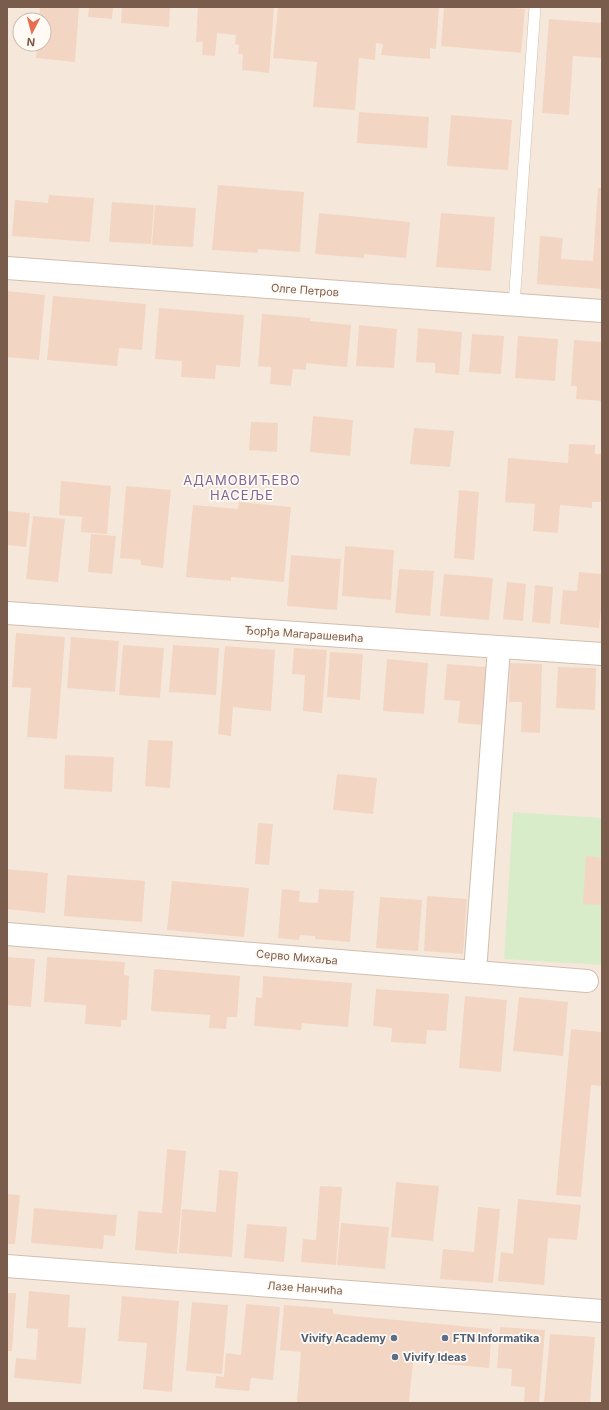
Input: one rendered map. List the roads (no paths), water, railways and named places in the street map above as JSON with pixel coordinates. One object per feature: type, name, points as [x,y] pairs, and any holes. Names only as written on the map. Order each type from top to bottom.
[{"type":"street","name":"Олге Петров","points":[[7,268],[602,311]]},
{"type":"street","name":"Ђорђа Магарашевића","points":[[7,613],[602,654]]},
{"type":"street","points":[[475,972],[499,648]]},
{"type":"street","name":"Серво Михаља","points":[[7,934],[587,980]]},
{"type":"street","name":"Лазе Нанчића","points":[[7,1266],[602,1311]]},
{"type":"lane","points":[[514,305],[535,7]]},
{"type":"place","name":"Vivify Academy","points":[[394,1338]]},
{"type":"place","name":"FTN Informatika","points":[[445,1338]]},
{"type":"place","name":"Vivify Ideas","points":[[395,1357]]},
{"type":"district","name":"АДАМОВИЋЕВО НАСЕЉЕ","points":[[242,488]]}]
